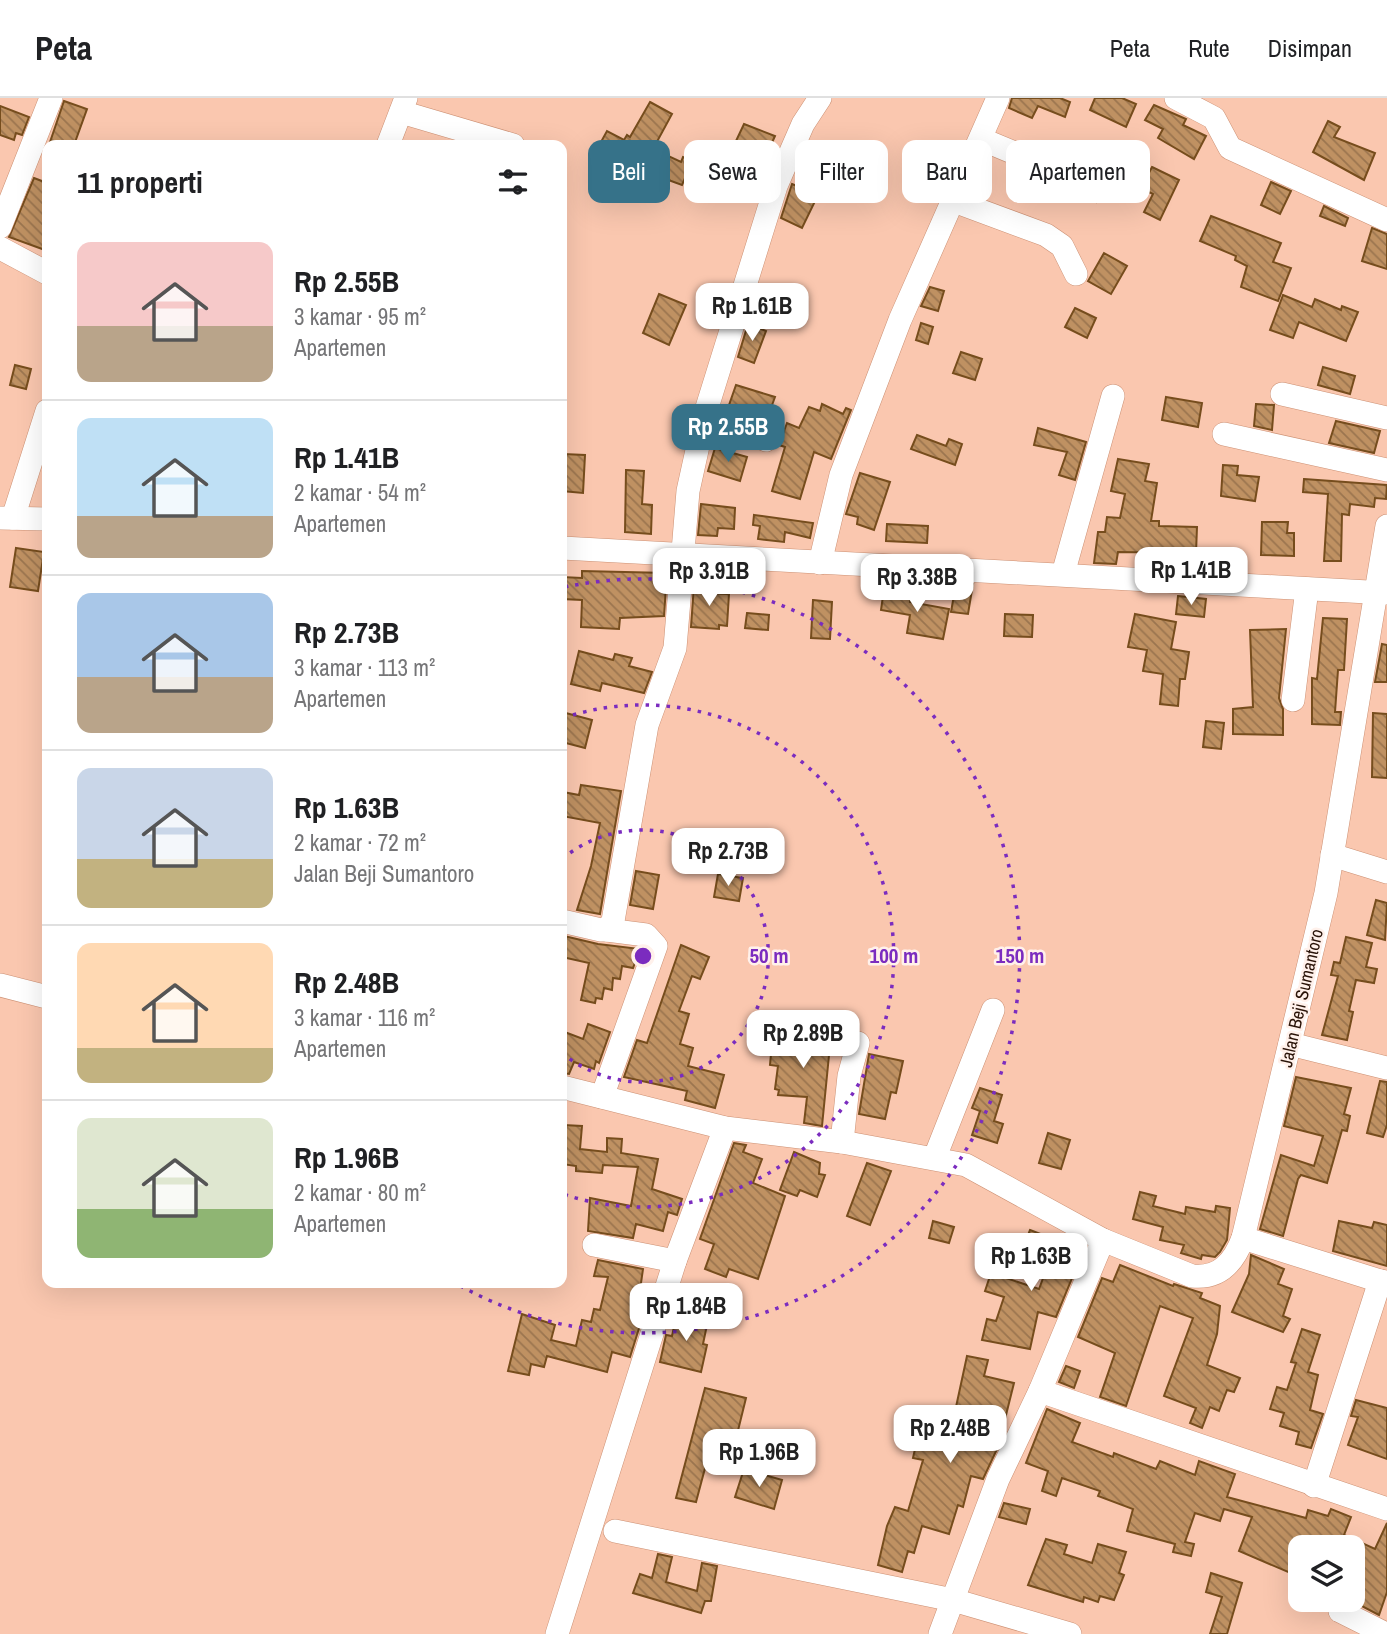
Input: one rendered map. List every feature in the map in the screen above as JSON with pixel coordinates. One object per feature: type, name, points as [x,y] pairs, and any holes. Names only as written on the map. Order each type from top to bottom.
[{"type":"street","points":[[0,227],[51,98]]},
{"type":"street","points":[[607,930],[613,921],[647,726],[675,648],[688,491],[705,414],[775,186],[803,124],[820,98]]},
{"type":"street","points":[[998,98],[981,139],[1006,149]]},
{"type":"street","points":[[1176,98],[1214,118],[1230,148],[1387,220]]},
{"type":"street","points":[[390,140],[403,105],[499,140]]},
{"type":"street","points":[[820,563],[841,475],[900,320],[953,203]]},
{"type":"street","points":[[959,203],[1046,235],[1062,246],[1076,274]]},
{"type":"street","points":[[0,248],[42,269]]},
{"type":"street","points":[[1282,394],[1387,418]]},
{"type":"street","points":[[1063,574],[1113,396]]},
{"type":"street","points":[[705,414],[766,440]]},
{"type":"street","points":[[42,424],[6,518],[42,519]]},
{"type":"street","points":[[1224,434],[1387,470]]},
{"type":"street","name":"Jalan Beji Sumantoro","points":[[1103,1240],[1192,1276],[1206,1277],[1223,1269],[1236,1256],[1243,1238],[1290,1044],[1332,855],[1380,592],[1387,526]]},
{"type":"street","points":[[567,548],[1380,592]]},
{"type":"street","points":[[1293,700],[1307,589]]},
{"type":"street","points":[[1332,855],[1387,872]]},
{"type":"street","points":[[567,922],[646,934],[656,946],[602,1097]]},
{"type":"street","points":[[0,985],[42,996]]},
{"type":"street","points":[[935,1157],[993,1010]]},
{"type":"street","points":[[842,1142],[849,1076],[858,1043]]},
{"type":"street","points":[[1290,1044],[1387,1068]]},
{"type":"street","points":[[567,1088],[725,1128],[842,1142],[935,1157],[966,1165],[1103,1240],[1040,1391],[998,1479],[940,1634]]},
{"type":"street","points":[[557,1634],[675,1261],[725,1128]]},
{"type":"street","points":[[1243,1238],[1383,1281],[1314,1486]]},
{"type":"street","points":[[594,1245],[675,1261]]},
{"type":"street","points":[[1040,1391],[1387,1509]]},
{"type":"street","points":[[615,1531],[953,1600],[1070,1634]]},
{"type":"street","points":[[1342,1612],[1387,1634]]},
{"type":"building","points":[[1012,98],[1060,98],[1070,102],[1065,117],[1038,106],[1032,118],[1009,108]]},
{"type":"building","points":[[1095,98],[1122,98],[1136,104],[1126,127],[1090,110]]},
{"type":"building","points":[[64,101],[87,109],[76,140],[51,140]]},
{"type":"building","points":[[650,102],[672,114],[658,140],[624,140],[627,135],[630,137]]},
{"type":"building","points":[[1154,105],[1186,119],[1183,125],[1206,136],[1194,159],[1158,138],[1163,129],[1145,120]]},
{"type":"building","points":[[0,106],[29,117],[22,135],[16,133],[14,140],[0,135]]},
{"type":"building","points":[[1328,121],[1340,127],[1334,137],[1375,153],[1364,180],[1313,152]]},
{"type":"building","points":[[744,124],[775,136],[773,140],[736,140]]},
{"type":"building","points":[[607,131],[624,140],[602,140]]},
{"type":"building","points":[[670,157],[681,162],[684,157],[682,185],[670,181]]},
{"type":"building","points":[[1152,167],[1179,180],[1160,220],[1144,212],[1153,194],[1150,192]]},
{"type":"building","points":[[34,178],[42,181],[42,249],[9,237]]},
{"type":"building","points":[[1271,182],[1291,191],[1280,214],[1261,205]]},
{"type":"building","points":[[792,184],[795,185],[795,203],[814,203],[802,228],[781,218]]},
{"type":"building","points":[[1324,206],[1348,218],[1345,226],[1320,216]]},
{"type":"building","points":[[1211,216],[1281,243],[1273,262],[1291,268],[1278,301],[1241,287],[1247,266],[1235,260],[1236,256],[1200,241]]},
{"type":"building","points":[[1372,228],[1387,234],[1387,269],[1362,261]]},
{"type":"building","points":[[1104,253],[1127,266],[1111,294],[1088,281]]},
{"type":"building","points":[[930,287],[944,291],[938,311],[921,306]]},
{"type":"building","points":[[659,294],[686,305],[669,345],[643,333]]},
{"type":"building","points":[[1283,295],[1312,307],[1315,299],[1341,310],[1342,306],[1358,312],[1346,341],[1299,322],[1293,338],[1270,330]]},
{"type":"building","points":[[1075,308],[1096,318],[1087,338],[1065,327]]},
{"type":"building","points":[[921,323],[933,327],[928,344],[916,340]]},
{"type":"building","points":[[748,324],[766,331],[754,363],[738,357]]},
{"type":"building","points":[[961,352],[982,359],[975,380],[953,373]]},
{"type":"building","points":[[15,365],[31,369],[26,389],[10,385]]},
{"type":"building","points":[[1323,367],[1355,376],[1350,394],[1318,385]]},
{"type":"building","points":[[736,385],[775,397],[768,416],[750,410],[747,417],[728,408]]},
{"type":"building","points":[[1166,397],[1202,403],[1198,427],[1162,420]]},
{"type":"building","points":[[822,404],[843,414],[846,408],[851,410],[831,459],[814,452],[800,499],[772,491],[785,447],[779,445],[787,423],[799,428],[809,407],[820,411]]},
{"type":"building","points":[[1256,404],[1274,405],[1272,430],[1254,426]]},
{"type":"building","points":[[1336,421],[1380,431],[1374,453],[1329,443]]},
{"type":"building","points":[[1038,428],[1086,442],[1075,480],[1059,475],[1067,452],[1034,445]]},
{"type":"building","points":[[917,435],[946,446],[949,439],[962,444],[955,465],[911,449]]},
{"type":"building","points":[[715,448],[747,457],[740,481],[708,471]]},
{"type":"building","points":[[567,454],[585,455],[583,493],[567,491]]},
{"type":"building","points":[[1118,459],[1149,464],[1145,481],[1157,483],[1151,521],[1159,521],[1159,526],[1197,527],[1196,553],[1118,552],[1116,564],[1094,563],[1098,532],[1105,532],[1107,517],[1120,518],[1125,494],[1111,491]]},
{"type":"building","points":[[1223,465],[1238,466],[1237,475],[1259,477],[1255,501],[1221,496]]},
{"type":"building","points":[[626,470],[644,471],[642,504],[652,505],[651,534],[625,532]]},
{"type":"building","points":[[860,473],[890,482],[874,530],[857,524],[858,517],[846,514]]},
{"type":"building","points":[[1304,479],[1387,485],[1386,499],[1375,498],[1374,507],[1350,504],[1349,515],[1342,514],[1341,561],[1324,561],[1328,494],[1303,492]]},
{"type":"building","points":[[701,504],[735,508],[734,529],[718,528],[717,536],[698,535]]},
{"type":"building","points":[[754,515],[813,523],[810,538],[785,532],[784,542],[758,539],[760,526],[753,525]]},
{"type":"building","points":[[1262,522],[1288,522],[1287,533],[1294,533],[1294,556],[1261,555]]},
{"type":"building","points":[[887,524],[928,526],[927,543],[886,541]]},
{"type":"building","points":[[16,548],[42,552],[38,591],[10,587]]},
{"type":"building","points":[[582,571],[667,573],[664,616],[620,618],[619,629],[581,627],[582,600],[567,599],[567,577],[582,578]]},
{"type":"building","points":[[695,571],[701,572],[700,593],[729,594],[727,626],[719,625],[719,629],[691,627]]},
{"type":"building","points":[[956,584],[973,584],[968,614],[951,612]]},
{"type":"building","points":[[884,589],[911,594],[910,602],[949,609],[943,639],[907,633],[910,615],[881,610]]},
{"type":"building","points":[[1178,596],[1206,599],[1204,617],[1176,614]]},
{"type":"building","points":[[813,600],[832,602],[830,639],[811,638]]},
{"type":"building","points":[[747,613],[769,615],[768,630],[745,628]]},
{"type":"building","points":[[1005,614],[1033,615],[1032,637],[1004,636]]},
{"type":"building","points":[[1135,614],[1176,622],[1171,649],[1189,652],[1185,679],[1180,679],[1178,706],[1160,704],[1163,674],[1143,671],[1147,650],[1128,647]]},
{"type":"building","points":[[1323,618],[1347,619],[1344,670],[1338,670],[1335,712],[1341,712],[1340,725],[1312,724],[1312,678],[1317,679]]},
{"type":"building","points":[[1286,629],[1279,698],[1283,709],[1283,735],[1233,734],[1233,709],[1253,707],[1250,630]]},
{"type":"building","points":[[1382,644],[1387,645],[1387,682],[1375,682]]},
{"type":"building","points":[[579,651],[613,660],[615,654],[632,658],[629,666],[652,672],[644,693],[602,683],[600,691],[571,684]]},
{"type":"building","points":[[567,713],[592,720],[585,748],[567,743]]},
{"type":"building","points":[[1373,713],[1387,714],[1387,778],[1372,777]]},
{"type":"building","points":[[1206,721],[1224,723],[1221,749],[1203,747]]},
{"type":"building","points":[[581,785],[621,791],[600,914],[577,910],[591,866],[600,823],[567,817],[567,793],[579,795]]},
{"type":"building","points":[[636,871],[659,875],[653,909],[630,905]]},
{"type":"building","points":[[718,874],[743,878],[739,901],[714,897]]},
{"type":"building","points":[[1376,900],[1387,903],[1385,940],[1367,935]]},
{"type":"building","points":[[567,937],[640,949],[633,968],[622,966],[620,979],[613,978],[612,990],[604,988],[602,999],[596,998],[595,1003],[581,1000],[589,963],[567,958]]},
{"type":"building","points":[[1346,937],[1372,943],[1366,967],[1377,969],[1374,983],[1356,980],[1349,1011],[1353,1012],[1347,1040],[1322,1035],[1338,976],[1331,975],[1334,962],[1340,963]]},
{"type":"building","points":[[681,945],[709,957],[700,979],[692,976],[679,1011],[689,1014],[680,1044],[693,1048],[688,1066],[724,1075],[715,1108],[685,1100],[687,1091],[624,1077],[637,1040],[647,1043]]},
{"type":"building","points":[[588,1024],[610,1032],[599,1063],[596,1061],[594,1069],[574,1062],[567,1074],[567,1033],[583,1039]]},
{"type":"building","points":[[773,1032],[816,1037],[816,1034],[831,1035],[822,1126],[804,1123],[807,1097],[778,1095],[779,1090],[775,1089],[778,1066],[770,1065]]},
{"type":"building","points":[[869,1054],[903,1061],[896,1093],[891,1092],[885,1119],[859,1114]]},
{"type":"building","points":[[1296,1077],[1351,1088],[1344,1114],[1350,1116],[1347,1131],[1342,1130],[1327,1183],[1301,1175],[1298,1179],[1283,1236],[1260,1229],[1281,1155],[1314,1166],[1323,1136],[1284,1126]]},
{"type":"building","points":[[1380,1081],[1387,1082],[1387,1125],[1383,1137],[1367,1133]]},
{"type":"building","points":[[980,1088],[1002,1095],[994,1121],[1003,1124],[997,1143],[972,1135],[980,1111],[972,1108]]},
{"type":"building","points":[[567,1125],[582,1126],[580,1149],[607,1152],[607,1138],[622,1139],[621,1153],[658,1159],[652,1189],[682,1199],[677,1215],[668,1212],[663,1231],[636,1224],[633,1238],[588,1231],[590,1198],[631,1206],[638,1167],[603,1165],[602,1173],[576,1171],[576,1166],[567,1165]]},
{"type":"building","points":[[1048,1133],[1070,1140],[1061,1169],[1039,1163]]},
{"type":"building","points":[[734,1143],[746,1145],[743,1152],[762,1159],[753,1183],[785,1196],[758,1279],[729,1269],[726,1277],[705,1269],[714,1244],[700,1239]]},
{"type":"building","points":[[794,1152],[820,1163],[819,1174],[825,1175],[817,1197],[800,1190],[797,1196],[780,1190]]},
{"type":"building","points":[[867,1163],[891,1171],[870,1225],[847,1216]]},
{"type":"building","points":[[1140,1192],[1156,1196],[1153,1206],[1185,1214],[1186,1207],[1215,1212],[1216,1206],[1230,1208],[1227,1240],[1220,1252],[1215,1257],[1202,1255],[1201,1259],[1181,1253],[1184,1245],[1160,1240],[1163,1227],[1133,1219]]},
{"type":"building","points":[[933,1221],[954,1227],[949,1243],[929,1238]]},
{"type":"building","points":[[1339,1221],[1372,1228],[1374,1222],[1387,1225],[1387,1266],[1333,1251]]},
{"type":"building","points":[[1030,1230],[1051,1238],[1049,1242],[1082,1254],[1056,1317],[1038,1312],[1030,1349],[982,1340],[987,1319],[996,1321],[1004,1297],[985,1291],[991,1273],[1039,1289],[1048,1265],[1020,1255]]},
{"type":"building","points":[[1251,1255],[1284,1269],[1278,1284],[1292,1289],[1283,1316],[1290,1319],[1283,1332],[1232,1312],[1249,1274]]},
{"type":"building","points":[[598,1260],[643,1269],[638,1304],[646,1306],[630,1357],[612,1352],[607,1372],[547,1356],[544,1367],[531,1364],[529,1375],[508,1371],[522,1314],[555,1325],[551,1340],[576,1346],[582,1320],[591,1322],[594,1309],[600,1310],[608,1277],[594,1276]]},
{"type":"building","points":[[1120,1265],[1173,1286],[1174,1284],[1202,1293],[1200,1298],[1220,1306],[1217,1334],[1207,1365],[1240,1378],[1234,1392],[1227,1390],[1219,1411],[1210,1407],[1202,1428],[1190,1423],[1196,1408],[1164,1396],[1193,1318],[1160,1306],[1126,1406],[1100,1397],[1115,1353],[1078,1337],[1102,1278],[1113,1282]]},
{"type":"building","points":[[677,1313],[708,1320],[703,1344],[707,1345],[701,1372],[660,1362],[666,1335],[672,1336]]},
{"type":"building","points":[[1302,1329],[1320,1335],[1308,1372],[1318,1375],[1310,1410],[1323,1414],[1311,1448],[1296,1444],[1299,1432],[1280,1426],[1284,1413],[1270,1409],[1277,1387],[1287,1390],[1296,1363],[1291,1362]]},
{"type":"building","points":[[967,1356],[988,1360],[984,1376],[1014,1383],[1002,1431],[1005,1432],[983,1479],[971,1476],[963,1507],[958,1505],[949,1534],[922,1526],[914,1553],[908,1551],[902,1572],[878,1565],[887,1526],[895,1507],[908,1511],[923,1460],[913,1458],[918,1436],[963,1448],[973,1411],[956,1407]]},
{"type":"building","points":[[1066,1366],[1080,1371],[1074,1388],[1059,1382]]},
{"type":"building","points":[[705,1388],[746,1398],[730,1463],[708,1457],[696,1502],[676,1498]]},
{"type":"building","points":[[1356,1400],[1387,1408],[1387,1459],[1348,1445],[1358,1417],[1351,1416]]},
{"type":"building","points":[[1047,1409],[1080,1423],[1072,1442],[1113,1457],[1114,1453],[1156,1469],[1160,1461],[1195,1475],[1199,1461],[1235,1474],[1227,1497],[1306,1518],[1308,1510],[1328,1516],[1331,1509],[1351,1517],[1344,1535],[1288,1535],[1288,1572],[1239,1551],[1252,1517],[1224,1509],[1220,1521],[1195,1513],[1185,1542],[1194,1544],[1191,1556],[1173,1552],[1175,1544],[1127,1531],[1133,1509],[1098,1496],[1100,1491],[1062,1478],[1056,1496],[1042,1491],[1048,1471],[1026,1463]]},
{"type":"building","points":[[744,1469],[782,1480],[774,1509],[735,1497]]},
{"type":"building","points":[[1004,1503],[1030,1509],[1026,1524],[999,1517]]},
{"type":"building","points":[[1387,1523],[1387,1592],[1379,1615],[1365,1608],[1365,1544],[1375,1549]]},
{"type":"building","points":[[1046,1539],[1067,1545],[1064,1554],[1092,1563],[1098,1544],[1126,1552],[1119,1573],[1124,1575],[1114,1600],[1100,1596],[1098,1602],[1084,1597],[1083,1602],[1028,1585]]},
{"type":"building","points":[[658,1554],[672,1557],[666,1582],[697,1591],[702,1563],[717,1566],[711,1601],[705,1601],[701,1613],[633,1593],[640,1574],[652,1578]]},
{"type":"building","points":[[1211,1573],[1242,1583],[1227,1634],[1210,1634],[1222,1597],[1206,1592]]}]
